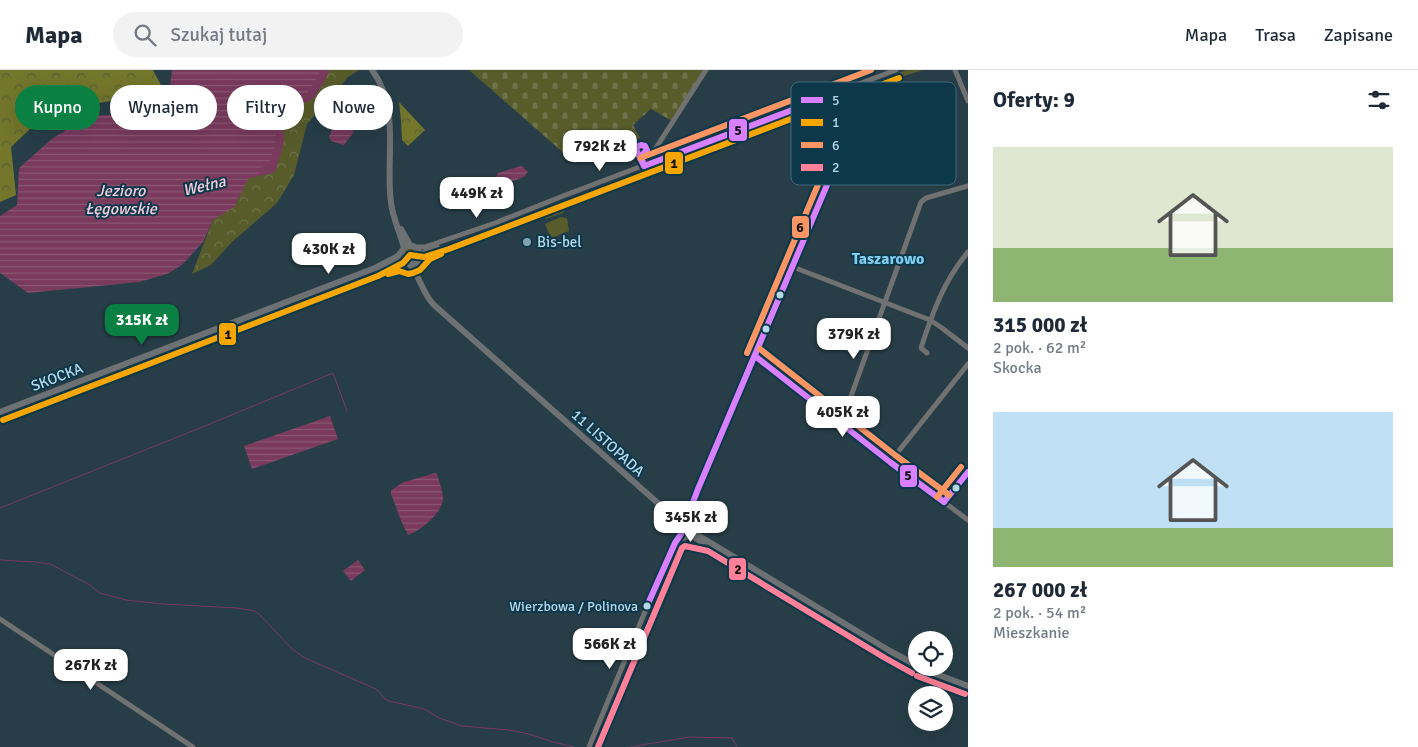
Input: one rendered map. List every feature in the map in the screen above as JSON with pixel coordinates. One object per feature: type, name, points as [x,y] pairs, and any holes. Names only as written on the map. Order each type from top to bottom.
[{"type":"main road","points":[[372,70],[381,84],[389,108],[391,126],[391,203],[397,224],[408,248]]},
{"type":"main road","name":"11 LISTOPADA","points":[[427,297],[418,269],[420,253],[408,248],[402,260],[415,272],[427,297],[437,308],[683,525],[908,661]]},
{"type":"main road","name":"SKOCKA","points":[[0,412],[375,268],[392,260],[408,248]]},
{"type":"main road","name":"SKOCKA","points":[[375,268],[395,262],[407,263],[419,259]]},
{"type":"main road","points":[[941,676],[968,686]]},
{"type":"street","points":[[654,162],[654,152],[706,70]]},
{"type":"street","name":"SKOCKA","points":[[865,82],[896,70]]},
{"type":"street","points":[[955,70],[968,101]]},
{"type":"street","name":"SKOCKA","points":[[408,248],[425,247],[446,241],[791,110]]},
{"type":"street","points":[[640,156],[644,166]]},
{"type":"street","points":[[589,747],[676,541],[677,532],[683,525],[828,185]]},
{"type":"street","points":[[841,424],[920,202],[926,198],[968,186]]},
{"type":"street","name":"SKOCKA","points":[[419,259],[425,252],[446,241]]},
{"type":"street","points":[[927,353],[920,348],[930,320],[950,275],[968,252]]},
{"type":"street","points":[[793,267],[930,320],[968,348]]},
{"type":"street","points":[[755,356],[890,462],[968,520]]},
{"type":"street","points":[[890,462],[968,364]]},
{"type":"street","points":[[944,502],[968,472]]},
{"type":"street","points":[[676,541],[683,537],[691,536],[699,541],[711,543]]},
{"type":"street","points":[[0,619],[194,747]]},
{"type":"green space","points":[[0,70],[153,70],[161,85],[110,85],[110,101],[100,103],[100,85],[15,85],[15,130],[29,130],[11,147],[16,195],[0,202]]},
{"type":"green space","points":[[176,70],[359,70],[348,77],[341,85],[314,85],[314,116],[307,124],[294,175],[277,203],[232,242],[211,265],[192,274],[216,212],[193,130],[217,130],[217,85],[180,85]]},
{"type":"green space","points":[[469,70],[704,70],[672,121],[651,109],[633,125],[640,138],[575,163]]},
{"type":"green space","points":[[906,70],[924,70],[897,78],[896,74]]},
{"type":"green space","points":[[399,102],[425,130],[408,146],[402,140]]},
{"type":"green space","points":[[557,204],[563,205],[563,213],[545,219],[542,212],[507,226],[507,231],[502,233],[500,231],[502,227]]},
{"type":"green space","points":[[561,217],[567,218],[569,231],[554,237],[550,236],[545,224]]},
{"type":"green space","points":[[410,248],[415,250],[417,255],[415,260],[410,262],[405,260],[403,255],[405,250]]},
{"type":"water","name":"Jezioro Łęgowskie","points":[[172,70],[329,70],[304,97],[304,85],[227,85],[227,130],[283,130],[282,135],[270,173],[248,179],[234,207],[213,220],[203,242],[182,265],[167,274],[139,282],[28,293],[0,273],[0,216],[17,205],[19,168],[53,138],[67,130],[100,130],[100,115],[110,115],[110,130],[217,130],[217,85],[170,85]]},
{"type":"water","points":[[332,130],[354,130],[344,145],[331,141],[329,137]]},
{"type":"water","points":[[521,166],[528,172],[524,177],[500,186],[495,184],[498,173]]},
{"type":"water","points":[[330,416],[338,439],[252,469],[244,446]]},
{"type":"water","points":[[437,474],[442,492],[442,504],[430,521],[419,530],[408,535],[391,490],[404,482]]},
{"type":"water","points":[[358,560],[365,570],[351,581],[343,571]]},
{"type":"waterway","name":"Wełna","points":[[304,99],[310,96],[325,70]]},
{"type":"waterway","name":"Wełna","points":[[263,171],[272,169],[280,136]]},
{"type":"waterway","points":[[0,508],[333,373],[347,411]]},
{"type":"waterway","points":[[0,560],[50,564],[90,585],[100,593],[126,600],[255,611],[292,649],[305,658],[376,689],[389,701],[424,709],[439,718],[462,726],[509,730],[574,747]]},
{"type":"waterway","points":[[630,747],[689,737],[732,738],[737,747]]},
{"type":"transit line","name":"6","points":[[840,82],[871,70]]},
{"type":"transit line","name":"1","points":[[888,82],[899,78]]},
{"type":"transit line","name":"6","points":[[640,158],[791,100]]},
{"type":"transit line","name":"5","points":[[644,166],[791,110]]},
{"type":"transit line","name":"1","points":[[3,420],[378,276],[403,263],[410,255],[424,257],[449,249],[791,119]]},
{"type":"transit line","name":"5","points":[[641,145],[645,146],[647,150],[641,156],[644,166],[636,147],[641,145]]},
{"type":"transit line","name":"6","points":[[747,353],[818,185]]},
{"type":"transit line","name":"5","points":[[647,606],[675,543],[681,534],[698,489],[827,185]]},
{"type":"transit line","name":"1","points":[[388,274],[399,271],[408,274],[413,273],[420,270],[430,259],[441,254]]},
{"type":"transit line","name":"6","points":[[760,349],[949,495]]},
{"type":"transit line","name":"5","points":[[755,356],[944,502]]},
{"type":"transit line","name":"6","points":[[937,497],[961,467]]},
{"type":"transit line","name":"5","points":[[944,502],[968,472]]},
{"type":"transit line","name":"2","points":[[598,747],[682,548],[685,546],[708,551],[908,671]]},
{"type":"transit line","name":"2","points":[[917,676],[965,694]]},
{"type":"place","name":"Bis-bel","points":[[527,242]]},
{"type":"place","name":"Wierzbowa / Polinova","points":[[647,606]]},
{"type":"district","name":"Taszarowo","points":[[888,258]]}]
